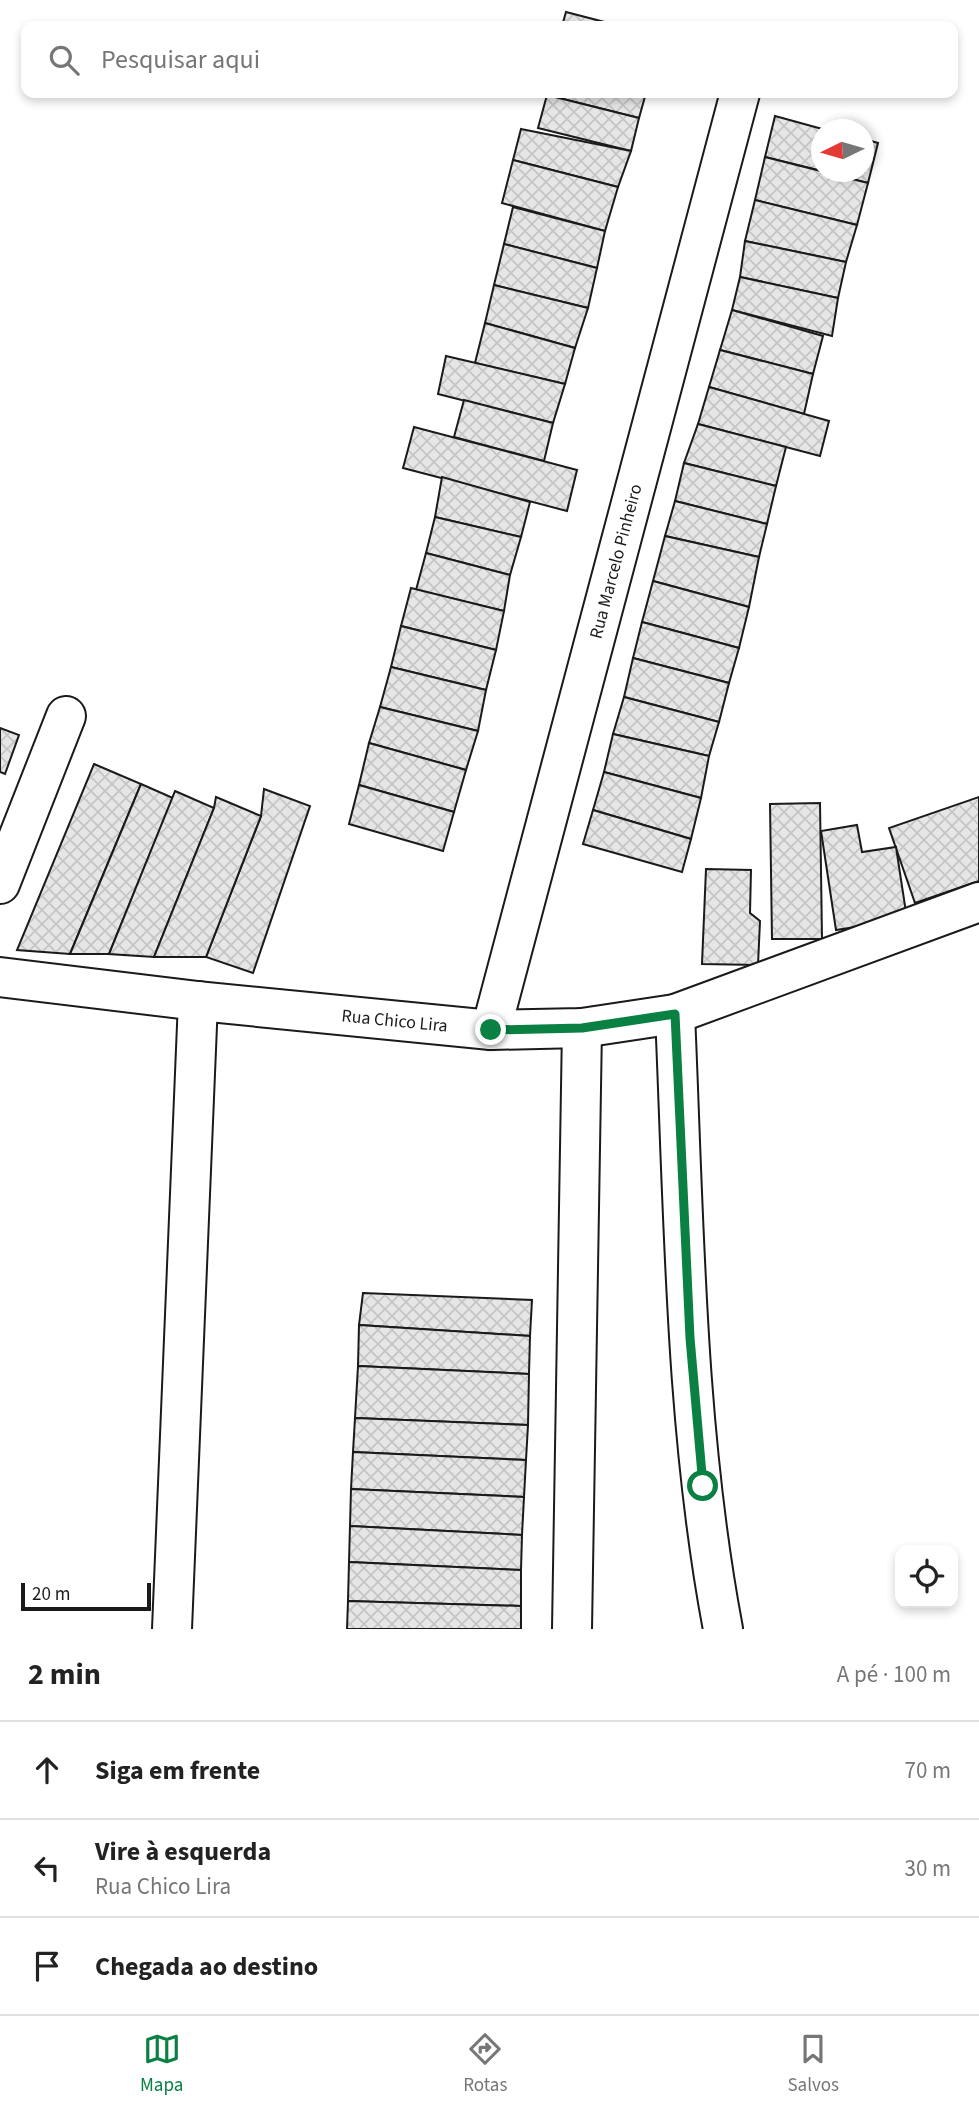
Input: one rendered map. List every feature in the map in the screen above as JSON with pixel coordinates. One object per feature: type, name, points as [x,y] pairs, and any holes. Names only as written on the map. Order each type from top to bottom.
[{"type":"street","name":"Rua Marcelo Pinheiro","points":[[491,1030],[739,98]]},
{"type":"street","points":[[0,884],[66,716]]},
{"type":"street","name":"Rua Chico Lira","points":[[0,977],[491,1030],[582,1028],[675,1014],[979,902]]},
{"type":"street","points":[[172,1629],[198,1000]]},
{"type":"street","points":[[675,1014],[690,1338],[703,1486],[723,1629]]},
{"type":"street","points":[[572,1629],[582,1028]]},
{"type":"building","points":[[566,12],[601,21],[563,21]]},
{"type":"building","points":[[546,98],[559,98],[639,118],[631,151],[538,128]]},
{"type":"building","points":[[559,98],[645,98],[639,118]]},
{"type":"building","points":[[775,116],[811,126],[811,168],[765,157]]},
{"type":"building","points":[[521,129],[631,151],[618,187],[513,160]]},
{"type":"building","points":[[874,142],[878,143],[874,159]]},
{"type":"building","points":[[765,157],[811,169],[811,182],[868,183],[857,225],[755,200]]},
{"type":"building","points":[[513,160],[618,187],[605,231],[502,203]]},
{"type":"building","points":[[755,200],[857,225],[846,262],[745,241]]},
{"type":"building","points":[[513,207],[605,231],[597,268],[504,244]]},
{"type":"building","points":[[745,241],[846,262],[838,298],[740,277]]},
{"type":"building","points":[[504,244],[597,268],[588,308],[494,285]]},
{"type":"building","points":[[740,277],[838,298],[832,336],[732,310]]},
{"type":"building","points":[[494,285],[588,308],[575,348],[485,323]]},
{"type":"building","points":[[732,310],[823,336],[813,374],[720,350]]},
{"type":"building","points":[[485,323],[575,348],[565,384],[475,363]]},
{"type":"building","points":[[720,350],[813,374],[804,414],[709,387]]},
{"type":"building","points":[[446,356],[565,384],[553,423],[438,394]]},
{"type":"building","points":[[709,387],[829,421],[820,456],[698,424]]},
{"type":"building","points":[[464,400],[553,423],[544,461],[454,437]]},
{"type":"building","points":[[698,424],[786,447],[776,486],[684,463]]},
{"type":"building","points":[[414,427],[577,470],[567,511],[403,468]]},
{"type":"building","points":[[684,463],[776,486],[767,524],[675,501]]},
{"type":"building","points":[[442,477],[530,502],[521,537],[435,517]]},
{"type":"building","points":[[675,501],[767,524],[759,557],[665,536]]},
{"type":"building","points":[[435,517],[521,537],[510,575],[426,553]]},
{"type":"building","points":[[665,536],[759,557],[749,607],[653,581]]},
{"type":"building","points":[[426,553],[510,575],[504,611],[416,590]]},
{"type":"building","points":[[653,581],[749,607],[739,648],[642,622]]},
{"type":"building","points":[[411,588],[504,611],[496,650],[401,626]]},
{"type":"building","points":[[642,622],[739,648],[729,683],[633,658]]},
{"type":"building","points":[[401,626],[496,650],[486,690],[391,667]]},
{"type":"building","points":[[633,658],[729,683],[719,722],[624,697]]},
{"type":"building","points":[[391,667],[486,690],[478,731],[380,707]]},
{"type":"building","points":[[624,697],[719,722],[709,756],[613,734]]},
{"type":"building","points":[[380,707],[478,731],[466,770],[369,743]]},
{"type":"building","points":[[0,728],[19,735],[5,774],[0,772]]},
{"type":"building","points":[[613,734],[709,756],[701,798],[604,772]]},
{"type":"building","points":[[369,743],[466,770],[454,812],[359,785]]},
{"type":"building","points":[[94,764],[141,784],[70,954],[17,950]]},
{"type":"building","points":[[604,772],[701,798],[691,839],[593,810]]},
{"type":"building","points":[[141,784],[173,798],[109,954],[70,954]]},
{"type":"building","points":[[359,785],[454,812],[443,851],[349,824]]},
{"type":"building","points":[[264,789],[310,806],[253,973],[206,957],[261,816]]},
{"type":"building","points":[[175,791],[214,808],[154,957],[109,954]]},
{"type":"building","points":[[216,797],[261,816],[206,957],[154,957],[214,808]]},
{"type":"building","points":[[979,797],[979,881],[915,903],[889,828]]},
{"type":"building","points":[[820,803],[822,939],[772,939],[770,804]]},
{"type":"building","points":[[593,810],[691,839],[682,872],[583,844]]},
{"type":"building","points":[[857,825],[862,852],[896,847],[907,919],[836,930],[821,831]]},
{"type":"building","points":[[706,869],[751,870],[750,913],[760,921],[758,965],[702,964]]},
{"type":"building","points":[[363,1293],[532,1300],[530,1336],[359,1325]]},
{"type":"building","points":[[359,1325],[530,1336],[529,1374],[358,1366]]},
{"type":"building","points":[[358,1366],[529,1374],[528,1425],[355,1418]]},
{"type":"building","points":[[355,1418],[528,1425],[526,1460],[353,1452]]},
{"type":"building","points":[[353,1452],[526,1460],[524,1497],[351,1489]]},
{"type":"building","points":[[351,1489],[524,1497],[522,1535],[350,1526]]},
{"type":"building","points":[[350,1526],[522,1535],[521,1570],[349,1562]]},
{"type":"building","points":[[349,1562],[521,1570],[521,1606],[348,1601]]},
{"type":"building","points":[[348,1601],[521,1606],[521,1629],[347,1629]]},
{"type":"route","points":[[491,1030],[582,1028],[675,1014],[690,1338],[703,1486]]}]
